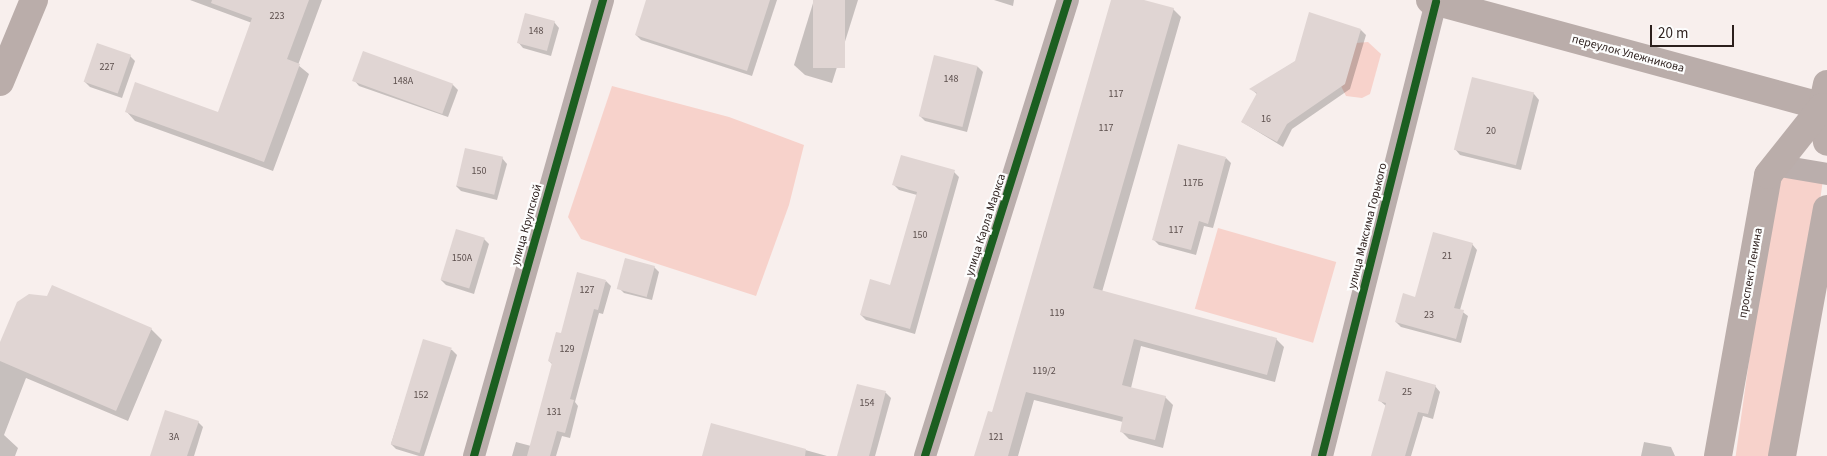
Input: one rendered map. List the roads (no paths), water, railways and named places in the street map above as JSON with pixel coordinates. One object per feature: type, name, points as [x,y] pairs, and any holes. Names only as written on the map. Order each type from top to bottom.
[{"type":"main road","points":[[0,82],[34,0]]},
{"type":"main road","name":"переулок Улежникова","points":[[1433,1],[1825,100]]},
{"type":"main road","points":[[1825,100],[1827,142]]},
{"type":"main road","name":"проспект Ленина","points":[[1718,456],[1768,175],[1825,100]]},
{"type":"main road","points":[[1782,456],[1827,209]]},
{"type":"street","name":"улица Крупской","points":[[474,456],[603,0]]},
{"type":"street","name":"улица Карла Маркса","points":[[924,456],[1068,0]]},
{"type":"street","name":"улица Максима Горького","points":[[1322,456],[1433,1]]},
{"type":"street","points":[[1774,165],[1827,174]]}]
